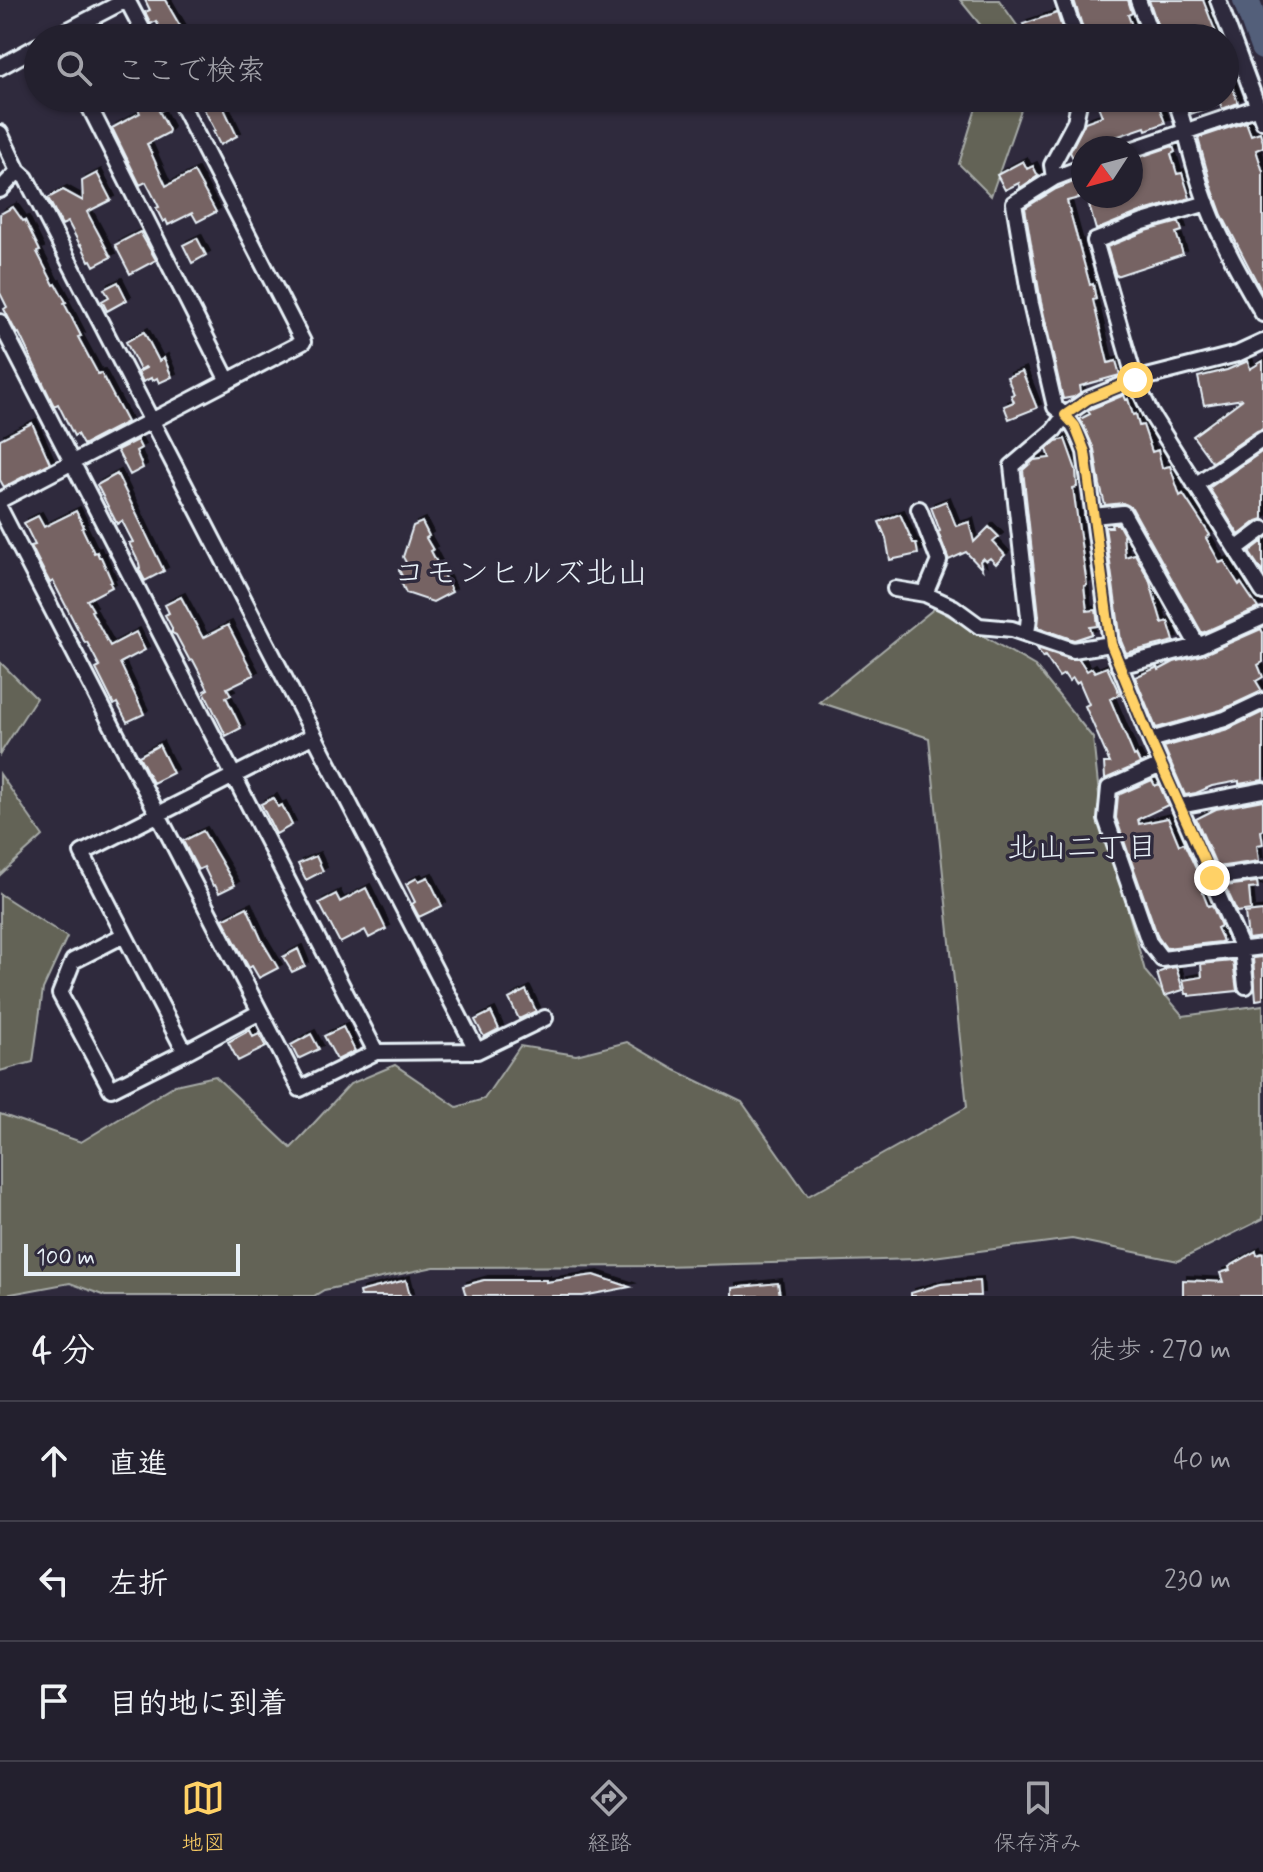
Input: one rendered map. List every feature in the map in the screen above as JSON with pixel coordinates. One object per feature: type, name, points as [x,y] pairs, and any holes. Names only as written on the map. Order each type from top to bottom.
[{"type":"street","points":[[81,24],[127,0],[140,24]]},
{"type":"street","points":[[1063,0],[1071,24]]},
{"type":"street","points":[[1138,0],[1147,24]]},
{"type":"street","points":[[1218,0],[1227,24]]},
{"type":"street","points":[[0,67],[24,54]]},
{"type":"street","points":[[1143,146],[1187,130],[1261,114],[1239,56]]},
{"type":"street","points":[[92,112],[228,381]]},
{"type":"street","points":[[0,500],[303,342],[185,112]]},
{"type":"street","points":[[1054,178],[1052,165],[1077,112]]},
{"type":"street","points":[[1180,112],[1207,203],[1230,257],[1263,314]]},
{"type":"street","points":[[0,133],[153,421],[477,1051]]},
{"type":"street","points":[[0,190],[18,171]]},
{"type":"street","points":[[1071,172],[1054,178],[1014,203],[1031,304],[1055,407],[1075,426],[1085,452],[1111,644],[1242,949],[1246,986]]},
{"type":"street","points":[[1207,203],[1143,222],[1095,241],[1135,380],[1151,414],[1263,592]]},
{"type":"street","points":[[0,322],[376,1052]]},
{"type":"street","points":[[1027,634],[1029,617],[1012,466],[1054,430],[1065,415],[1088,399],[1135,380],[1237,354],[1263,342]]},
{"type":"street","points":[[1195,485],[1263,439]]},
{"type":"street","points":[[0,509],[300,1089],[376,1052],[477,1051],[545,1018]]},
{"type":"street","points":[[919,509],[939,561],[925,594]]},
{"type":"street","points":[[1093,516],[1123,513],[1198,646]]},
{"type":"street","points":[[1236,549],[1263,529]]},
{"type":"street","points":[[895,589],[925,594],[953,607],[979,626],[1012,629],[1073,650],[1111,644]]},
{"type":"street","points":[[1119,666],[1198,646],[1263,617]]},
{"type":"street","points":[[1150,740],[1225,719],[1263,701]]},
{"type":"street","points":[[185,1052],[82,853],[314,735]]},
{"type":"street","points":[[1161,765],[1109,788],[1106,819],[1149,942],[1162,959],[1263,947]]},
{"type":"street","points":[[1180,806],[1263,790]]},
{"type":"street","points":[[1212,878],[1263,871]]},
{"type":"street","points":[[124,935],[73,961],[60,994],[111,1089],[260,1012]]},
{"type":"green space","points":[[960,0],[999,0],[1016,24],[980,24]]},
{"type":"green space","points":[[975,112],[1020,112],[991,196],[959,164]]},
{"type":"green space","points":[[935,608],[1035,666],[1093,738],[1101,813],[1145,971],[1183,1016],[1263,1005],[1263,1219],[1178,1261],[1072,1239],[918,1259],[663,1266],[434,1267],[324,1290],[314,1296],[105,1296],[70,1283],[0,1296],[0,1114],[81,1142],[175,1085],[215,1076],[291,1148],[350,1084],[395,1065],[457,1107],[484,1099],[520,1046],[576,1055],[627,1042],[675,1070],[742,1102],[808,1196],[967,1107],[929,738],[819,702]]},
{"type":"green space","points":[[0,662],[36,698],[0,754]]},
{"type":"green space","points":[[0,774],[43,836],[0,875]]},
{"type":"green space","points":[[0,894],[67,937],[43,989],[33,1062],[0,1071]]},
{"type":"building","points":[[145,0],[165,0],[179,24],[158,24],[156,21],[151,24],[145,12],[150,10]]},
{"type":"building","points":[[1074,0],[1128,0],[1131,24],[1082,24]]},
{"type":"building","points":[[1149,0],[1203,0],[1212,24],[1157,24]]},
{"type":"building","points":[[1057,13],[1061,24],[1023,24]]},
{"type":"building","points":[[160,112],[169,130],[147,144],[166,186],[194,172],[216,212],[197,222],[192,213],[168,225],[166,220],[163,222],[146,182],[140,185],[112,128],[140,113]]},
{"type":"building","points":[[205,112],[226,112],[237,136],[220,145]]},
{"type":"building","points":[[1100,112],[1161,112],[1165,123],[1119,136],[1078,136],[1085,122],[1102,116]]},
{"type":"building","points":[[1246,122],[1251,135],[1260,132],[1263,142],[1263,147],[1256,150],[1263,172],[1263,294],[1222,215],[1198,138]]},
{"type":"building","points":[[1173,146],[1175,152],[1171,154],[1177,174],[1182,173],[1190,198],[1140,212],[1096,230],[1090,208],[1143,208],[1143,156]]},
{"type":"building","points":[[1023,161],[1027,169],[1033,166],[1038,176],[1020,188],[1019,183],[1005,190],[997,175]]},
{"type":"building","points":[[97,173],[111,200],[87,212],[111,257],[94,266],[68,222],[62,225],[48,198],[63,190],[83,201],[82,181]]},
{"type":"building","points":[[1071,183],[1071,200],[1067,201],[1090,285],[1093,284],[1096,299],[1093,300],[1108,363],[1116,361],[1120,375],[1080,386],[1081,392],[1063,399],[1041,302],[1025,208]]},
{"type":"building","points":[[13,207],[25,220],[40,251],[37,252],[66,302],[81,336],[78,337],[127,422],[83,445],[77,434],[74,436],[58,404],[54,406],[4,309],[7,307],[0,293],[0,214]]},
{"type":"building","points":[[1179,222],[1182,231],[1176,233],[1183,254],[1116,276],[1107,247]]},
{"type":"building","points":[[140,232],[156,260],[130,274],[115,245]]},
{"type":"building","points":[[197,238],[206,255],[192,263],[183,245]]},
{"type":"building","points":[[118,282],[127,300],[107,311],[102,301],[109,297],[104,289]]},
{"type":"building","points":[[144,332],[159,361],[164,358],[172,377],[159,383],[157,378],[143,382],[138,372],[146,368],[140,370],[126,342]]},
{"type":"building","points":[[1248,361],[1250,369],[1263,361],[1263,429],[1212,462],[1193,436],[1243,399],[1204,405],[1198,377]]},
{"type":"building","points":[[1022,371],[1037,408],[1009,419],[1004,406],[1014,402],[1011,395],[1014,394],[1007,377]]},
{"type":"building","points":[[1124,395],[1133,415],[1136,414],[1139,426],[1143,425],[1152,452],[1158,450],[1162,468],[1170,466],[1180,496],[1183,494],[1210,535],[1206,538],[1220,563],[1224,561],[1258,608],[1202,633],[1132,508],[1123,503],[1105,505],[1094,449],[1080,419],[1090,414],[1088,411],[1093,408]]},
{"type":"building","points":[[32,423],[50,463],[4,487],[0,480],[0,439]]},
{"type":"building","points":[[1065,439],[1076,470],[1077,487],[1073,488],[1087,585],[1084,586],[1087,611],[1096,610],[1098,626],[1090,627],[1092,634],[1074,640],[1038,627],[1023,470],[1034,460],[1050,458],[1047,449],[1056,441]]},
{"type":"building","points":[[137,440],[141,448],[136,451],[143,468],[130,475],[117,450]]},
{"type":"building","points":[[1263,451],[1263,519],[1239,535],[1209,488]]},
{"type":"building","points":[[117,474],[164,571],[145,581],[129,543],[133,542],[122,521],[117,524],[97,485]]},
{"type":"building","points":[[946,501],[956,526],[969,522],[974,542],[989,527],[999,537],[993,542],[1005,555],[996,564],[990,558],[986,561],[983,558],[980,561],[982,569],[966,552],[949,560],[931,507]]},
{"type":"building","points":[[76,511],[94,553],[101,557],[112,582],[112,587],[87,600],[91,611],[110,646],[136,632],[145,650],[120,663],[144,714],[127,722],[117,703],[114,705],[96,669],[100,667],[87,642],[38,560],[31,546],[35,545],[24,523],[38,516],[44,527]]},
{"type":"building","points":[[900,514],[913,543],[916,543],[918,554],[890,560],[879,522]]},
{"type":"building","points":[[422,522],[429,536],[426,538],[431,551],[452,592],[433,602],[406,593],[399,570],[408,566],[403,557],[413,526]]},
{"type":"building","points":[[1111,524],[1118,524],[1124,535],[1125,557],[1135,554],[1149,579],[1162,623],[1168,621],[1174,641],[1126,653],[1121,641],[1105,527],[1112,527]]},
{"type":"building","points":[[1263,541],[1263,573],[1249,552]]},
{"type":"building","points":[[181,597],[203,638],[228,625],[254,675],[227,688],[231,695],[226,697],[241,728],[226,736],[204,691],[208,689],[193,660],[190,661],[172,633],[165,615],[169,613],[165,605]]},
{"type":"building","points":[[1261,629],[1263,662],[1258,665],[1263,677],[1256,681],[1262,691],[1221,710],[1156,728],[1135,677],[1202,655]]},
{"type":"building","points":[[1037,648],[1079,659],[1087,671],[1092,668],[1095,672],[1107,667],[1120,695],[1110,699],[1134,756],[1140,763],[1144,762],[1105,779],[1104,763],[1110,763],[1085,706],[1089,704],[1079,681],[1076,683],[1073,678],[1069,681],[1064,674],[1059,677]]},
{"type":"building","points":[[1263,712],[1263,780],[1212,786],[1185,795],[1164,747],[1228,729]]},
{"type":"building","points":[[159,745],[173,773],[153,783],[139,756]]},
{"type":"building","points":[[1152,780],[1155,786],[1159,784],[1168,805],[1138,819],[1139,824],[1168,818],[1179,845],[1184,843],[1199,875],[1196,876],[1208,906],[1212,905],[1221,926],[1217,928],[1223,941],[1166,948],[1158,937],[1116,818],[1118,795]]},
{"type":"building","points":[[273,798],[278,807],[282,805],[292,825],[276,834],[261,804]]},
{"type":"building","points":[[1263,800],[1263,844],[1257,845],[1259,861],[1217,867],[1196,819],[1216,809]]},
{"type":"building","points":[[203,831],[235,885],[219,893],[204,867],[198,870],[183,841]]},
{"type":"building","points":[[316,856],[323,871],[306,880],[298,864]]},
{"type":"building","points":[[428,877],[442,906],[419,917],[406,884]]},
{"type":"building","points":[[1257,882],[1258,888],[1249,889],[1251,910],[1237,912],[1225,886]]},
{"type":"building","points":[[366,888],[386,929],[369,938],[365,930],[340,943],[319,903],[336,894],[340,902]]},
{"type":"building","points":[[247,907],[278,968],[259,978],[252,966],[249,968],[223,919]]},
{"type":"building","points":[[1263,911],[1263,937],[1248,939],[1245,913]]},
{"type":"building","points":[[298,949],[305,966],[292,972],[283,957]]},
{"type":"building","points":[[1263,957],[1263,999],[1256,1000],[1253,958]]},
{"type":"building","points":[[1233,961],[1237,991],[1186,994],[1183,980],[1202,977],[1201,964]]},
{"type":"building","points":[[1176,967],[1183,990],[1164,996],[1157,973]]},
{"type":"building","points":[[526,990],[536,1011],[519,1019],[509,999]]},
{"type":"building","points":[[491,1012],[499,1029],[484,1037],[475,1020]]},
{"type":"building","points":[[343,1027],[355,1051],[337,1060],[324,1036]]},
{"type":"building","points":[[250,1030],[253,1037],[259,1034],[266,1047],[238,1061],[228,1042]]},
{"type":"building","points":[[311,1034],[319,1049],[298,1059],[291,1045]]},
{"type":"building","points":[[1256,1251],[1257,1255],[1263,1253],[1263,1296],[1183,1296],[1183,1280],[1223,1282],[1220,1273],[1230,1270],[1229,1267]]},
{"type":"building","points":[[594,1275],[630,1287],[583,1296],[466,1296],[463,1286],[484,1280],[546,1282]]},
{"type":"building","points":[[406,1280],[410,1296],[360,1296],[359,1292]]},
{"type":"building","points":[[979,1281],[980,1296],[911,1296],[911,1293],[941,1284]]},
{"type":"building","points":[[778,1283],[780,1296],[733,1296],[733,1288]]},
{"type":"waterway","points":[[1246,0],[1263,47]]},
{"type":"district","name":"コモンヒルズ北山","points":[[521,572]]},
{"type":"district","name":"北山二丁目","points":[[1082,847]]},
{"type":"route","points":[[1135,380],[1088,399],[1065,415],[1075,426],[1085,452],[1111,644],[1212,878]]}]
